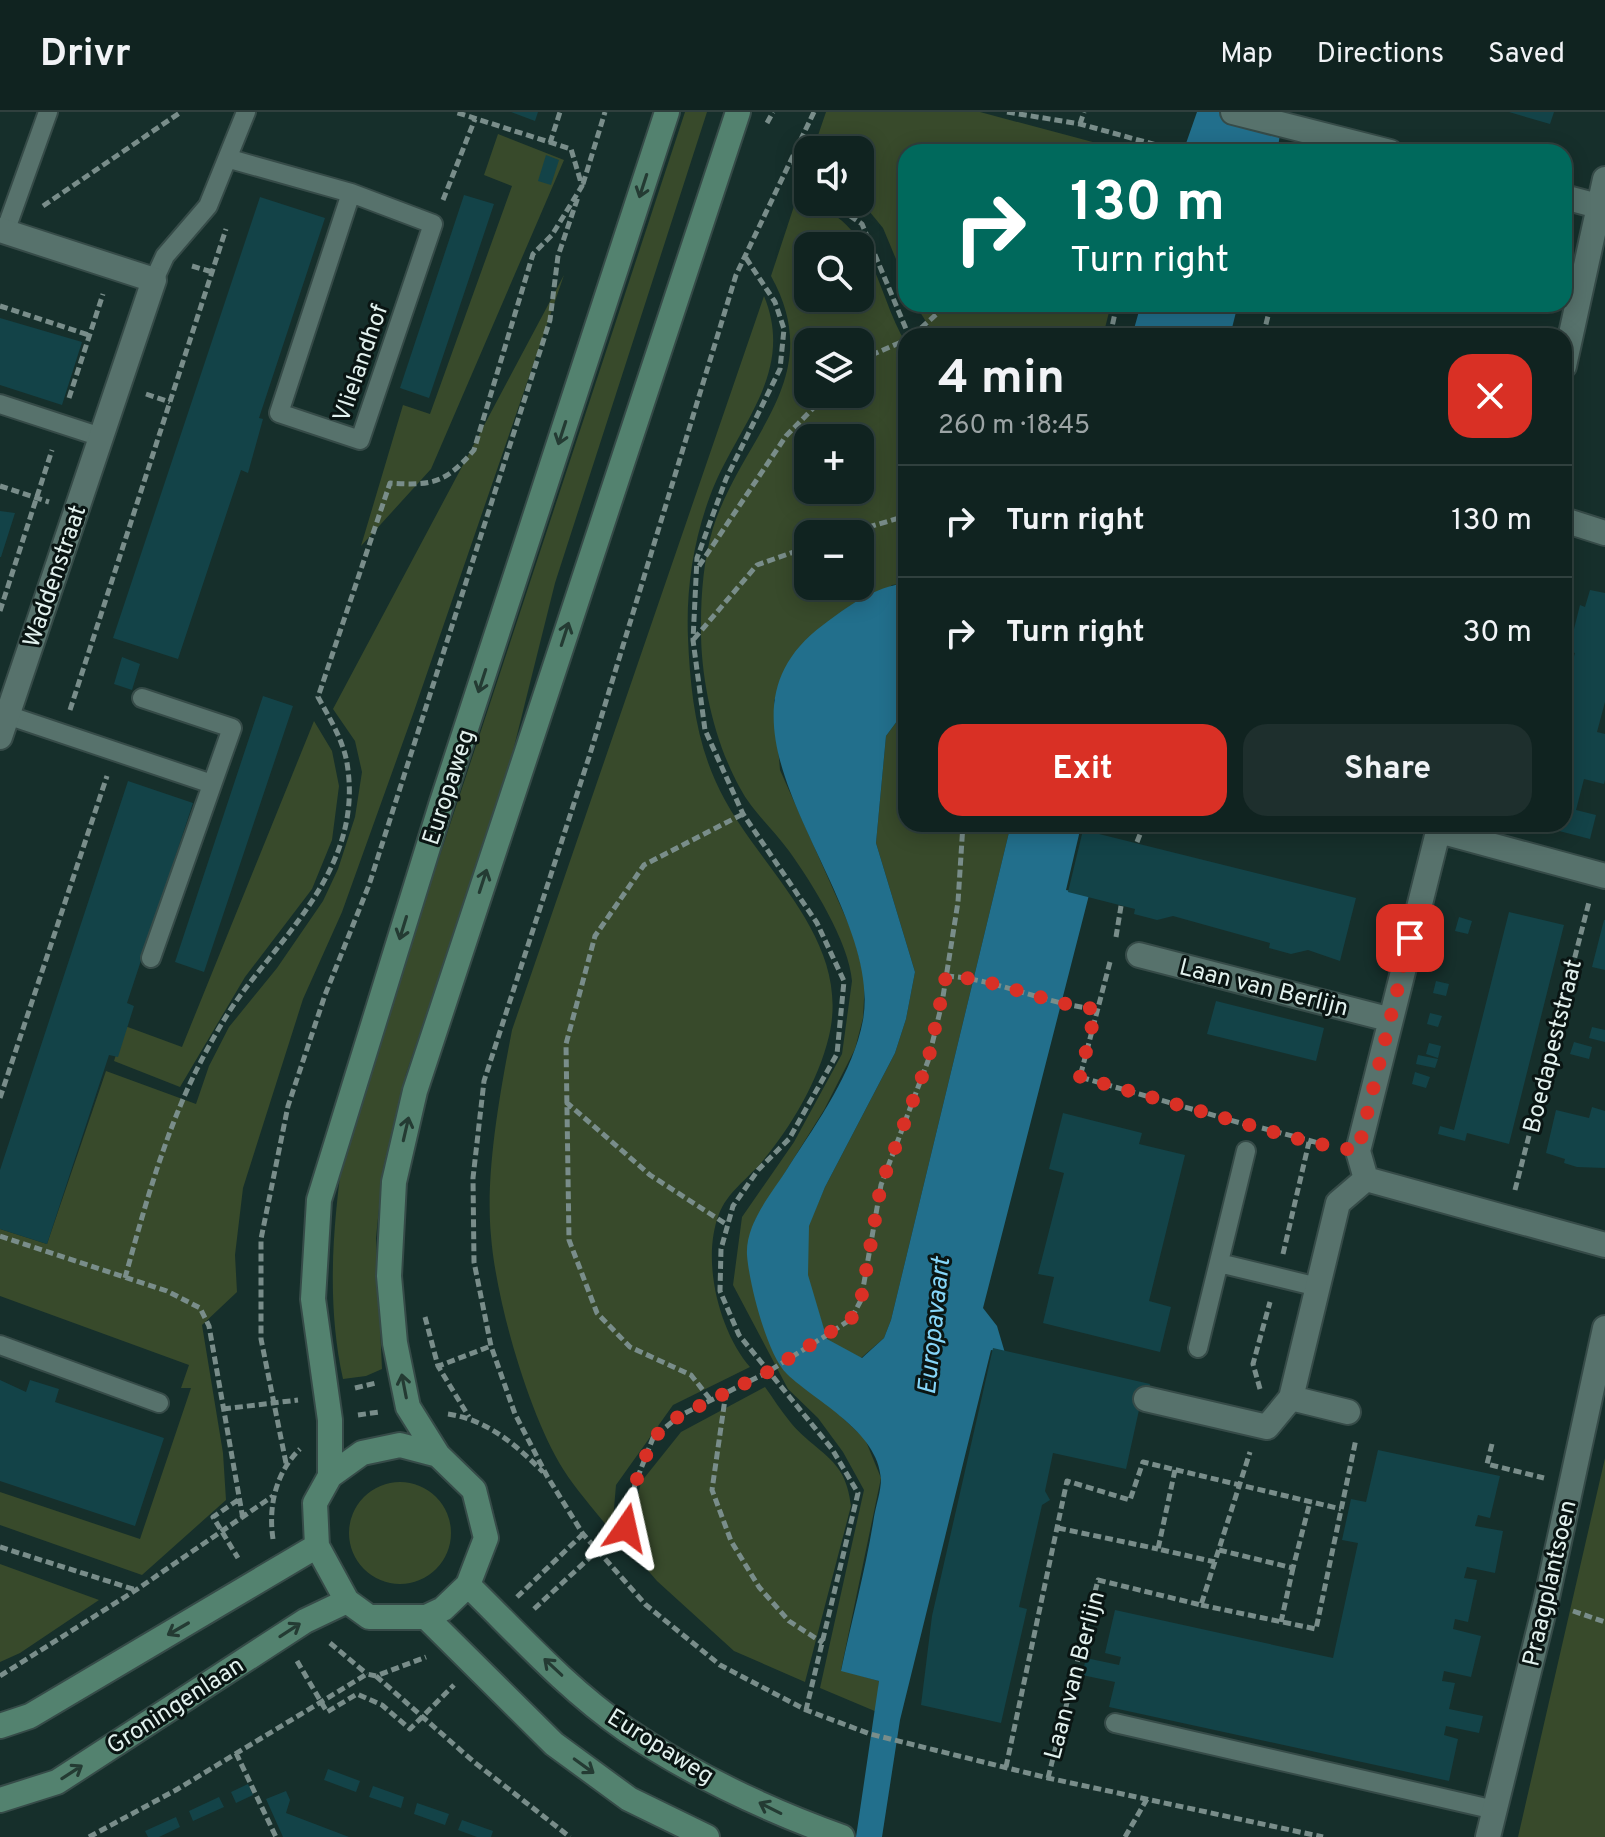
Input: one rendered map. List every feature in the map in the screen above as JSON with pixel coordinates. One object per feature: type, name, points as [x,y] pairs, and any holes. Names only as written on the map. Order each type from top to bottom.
[{"type":"main road","name":"Europaweg","points":[[330,1476],[330,1420],[313,1299],[319,1200],[447,787],[667,112]]},
{"type":"main road","points":[[438,1455],[400,1445],[362,1453],[330,1476],[315,1503],[317,1546],[347,1601],[369,1617],[426,1617],[443,1609],[468,1585],[486,1538],[474,1490],[438,1455],[408,1407],[395,1343],[389,1276],[394,1182],[415,1091],[738,112]]},
{"type":"main road","points":[[0,1726],[30,1716],[317,1546]]},
{"type":"main road","name":"Europaweg","points":[[468,1585],[580,1692],[624,1728],[669,1756],[776,1811],[842,1837]]},
{"type":"main road","name":"Groningenlaan","points":[[0,1800],[57,1782],[305,1621],[347,1601]]},
{"type":"main road","points":[[426,1617],[554,1744],[629,1799],[707,1837]]},
{"type":"street","points":[[1233,112],[1359,144]]},
{"type":"street","points":[[1572,333],[1605,179]]},
{"type":"street","points":[[1572,199],[1601,207]]},
{"type":"street","points":[[3,231],[154,280]]},
{"type":"street","name":"Waddenstraat","points":[[4,726],[154,280]]},
{"type":"street","points":[[1572,523],[1605,533]]},
{"type":"street","points":[[1366,1179],[1358,1151],[1388,1019],[1439,832]]},
{"type":"street","points":[[1454,832],[1600,875]]},
{"type":"street","name":"Laan van Berlijn","points":[[1139,955],[1388,1019]]},
{"type":"street","points":[[1366,1179],[1605,1245]]},
{"type":"street","points":[[1146,1399],[1267,1427],[1291,1398],[1338,1203],[1366,1179]]},
{"type":"street","name":"Praagplantsoen","points":[[1488,1837],[1605,1328]]},
{"type":"street","points":[[1291,1398],[1354,1420]]},
{"type":"lane","points":[[3,231],[48,112]]},
{"type":"lane","points":[[154,280],[165,256],[208,206],[230,159],[246,112]]},
{"type":"lane","points":[[230,159],[351,193],[433,224]]},
{"type":"lane","name":"Vlielandhof","points":[[351,193],[279,413],[360,440],[433,224]]},
{"type":"lane","points":[[0,404],[101,437]]},
{"type":"lane","points":[[142,698],[232,728],[151,958]]},
{"type":"lane","name":"Waddenstraat","points":[[4,726],[63,734],[212,784]]},
{"type":"lane","points":[[1198,1348],[1246,1151]]},
{"type":"lane","points":[[1219,1263],[1318,1287]]},
{"type":"lane","points":[[0,1345],[159,1403]]},
{"type":"lane","points":[[1115,1723],[1495,1810]]},
{"type":"path","points":[[3,231],[181,112]]},
{"type":"path","points":[[125,1278],[145,1208],[196,1071],[239,996],[325,886],[343,841],[349,800],[347,762],[318,697],[390,483],[428,486],[457,470],[474,450],[533,254],[552,235],[582,186],[571,149],[455,112]]},
{"type":"path","points":[[550,143],[560,112]]},
{"type":"path","points":[[286,1463],[261,1339],[261,1239],[288,1106],[325,995],[369,885],[550,320],[558,256],[605,112]]},
{"type":"path","points":[[766,125],[773,112]]},
{"type":"path","points":[[814,112],[736,275],[590,754],[484,1081],[473,1178],[474,1262],[491,1346],[515,1414],[547,1476],[583,1534],[646,1605],[720,1665],[806,1710],[870,1734],[1048,1778],[1323,1837]]},
{"type":"path","points":[[1007,112],[1080,124],[1154,144]]},
{"type":"path","points":[[1080,124],[1084,112]]},
{"type":"path","points":[[433,224],[475,119]]},
{"type":"path","points":[[1143,140],[1143,144]]},
{"type":"path","points":[[792,159],[794,164]]},
{"type":"path","points":[[850,216],[862,224],[898,311]]},
{"type":"path","points":[[63,734],[229,217]]},
{"type":"path","points":[[746,257],[775,302],[784,329],[780,369],[726,479],[697,558],[693,640],[705,730],[743,814],[817,923],[844,981],[837,1054],[789,1139],[758,1170],[733,1206],[726,1224],[720,1291],[739,1335],[766,1373],[832,1449],[858,1493],[806,1710]]},
{"type":"path","points":[[0,306],[89,335]]},
{"type":"path","points":[[920,328],[939,312]]},
{"type":"path","points":[[874,353],[898,342]]},
{"type":"path","points":[[697,569],[786,436],[813,408]]},
{"type":"path","points":[[0,486],[76,512]]},
{"type":"path","points":[[874,525],[898,518]]},
{"type":"path","points":[[693,640],[757,565],[794,552]]},
{"type":"path","points":[[0,1098],[115,752]]},
{"type":"path","points":[[710,1399],[691,1375],[630,1347],[597,1313],[569,1240],[566,1044],[595,936],[644,865],[743,814]]},
{"type":"path","points":[[609,1540],[622,1550],[635,1484],[653,1438],[679,1416],[766,1373],[830,1333],[851,1319],[861,1300],[881,1185],[928,1061],[958,902],[962,832]]},
{"type":"path","points":[[1137,842],[1141,832]]},
{"type":"path","name":"Boedapeststraat","points":[[1507,1218],[1600,875]]},
{"type":"path","points":[[1121,906],[1115,948],[1080,1077],[1309,1142],[1358,1151]]},
{"type":"path","points":[[946,976],[965,977],[1072,1007],[1096,1009]]},
{"type":"path","points":[[566,1102],[650,1175],[726,1224]]},
{"type":"path","points":[[0,1236],[167,1291],[200,1308],[209,1326],[243,1519]]},
{"type":"path","points":[[424,1310],[438,1366],[469,1417],[513,1443],[547,1476]]},
{"type":"path","points":[[438,1366],[491,1346]]},
{"type":"path","points":[[726,1391],[712,1490],[731,1541],[759,1587],[789,1621],[823,1643]]},
{"type":"path","points":[[330,1420],[408,1407]]},
{"type":"path","points":[[1258,1424],[1201,1605],[1316,1629],[1341,1509],[1354,1420]]},
{"type":"path","points":[[1492,1444],[1487,1464],[1571,1485]]},
{"type":"path","points":[[1006,1768],[1067,1481],[1130,1500],[1143,1462],[1341,1509]]},
{"type":"path","points":[[1158,1549],[1175,1470]]},
{"type":"path","points":[[0,1676],[136,1590],[273,1496]]},
{"type":"path","points":[[1281,1622],[1310,1502]]},
{"type":"path","points":[[1058,1528],[1215,1562]]},
{"type":"path","points":[[0,1547],[136,1590]]},
{"type":"path","points":[[1219,1550],[1293,1568]]},
{"type":"path","name":"Laan van Berlijn","points":[[1048,1778],[1098,1580],[1201,1605]]},
{"type":"path","points":[[89,1837],[367,1674],[376,1676],[561,1835],[570,1837]]},
{"type":"path","points":[[236,1753],[276,1837]]},
{"type":"path","points":[[1125,1837],[1147,1799]]},
{"type":"green space","points":[[685,112],[707,112],[555,583],[505,783],[406,1074],[383,1169],[376,1238],[382,1369],[366,1376],[343,1379],[334,1321],[333,1263],[344,1146]]},
{"type":"green space","points":[[826,112],[980,112],[1100,144],[898,144],[898,264],[883,228],[873,216],[874,136],[818,136]]},
{"type":"green space","points":[[498,134],[564,160],[431,469],[361,546],[403,405],[430,414],[512,186],[484,175]]},
{"type":"green space","points":[[794,206],[794,216],[835,216],[852,232],[794,232],[794,312],[874,312],[874,271],[898,328],[898,584],[892,585],[774,700],[780,770],[853,934],[865,980],[863,1018],[855,1049],[824,1110],[754,1222],[831,1407],[865,1439],[881,1478],[841,1670],[879,1681],[877,1712],[820,1688],[864,1490],[843,1452],[818,1418],[788,1389],[733,1285],[742,1217],[794,1142],[842,1054],[852,981],[837,931],[818,896],[789,851],[745,796],[731,770],[710,709],[703,666],[702,587],[713,528],[726,494],[775,405],[786,376],[790,346],[786,313],[771,276]]},
{"type":"green space","points":[[564,275],[342,912],[303,999],[243,1188],[235,1255],[237,1292],[202,1325],[223,1453],[226,1500],[142,1575],[0,1525],[0,1492],[140,1539],[191,1388],[181,1388],[189,1365],[0,1296],[0,1229],[47,1244],[106,1071],[196,1104],[209,1066],[229,1027],[277,968],[323,901],[338,869],[355,817],[362,772],[355,741],[333,709]]},
{"type":"green space","points":[[764,296],[772,324],[773,350],[768,375],[710,496],[695,548],[688,602],[690,674],[698,728],[715,780],[731,811],[813,932],[826,965],[832,999],[829,1036],[818,1070],[793,1119],[761,1163],[727,1199],[714,1232],[712,1252],[716,1294],[730,1334],[750,1367],[673,1405],[616,1485],[612,1532],[568,1477],[550,1446],[516,1357],[500,1292],[491,1236],[490,1186],[495,1133],[512,1030]]},
{"type":"green space","points":[[920,312],[1109,312],[1105,328],[930,328]]},
{"type":"green space","points":[[898,720],[898,832],[1009,832],[891,1320],[884,1338],[861,1358],[827,1340],[807,1275],[808,1226],[895,1053],[906,1019],[915,972],[876,843],[886,736]]},
{"type":"green space","points":[[314,721],[332,751],[339,786],[332,840],[312,889],[245,977],[180,1087],[114,1061],[125,1026],[182,1047]]},
{"type":"green space","points":[[765,1387],[791,1423],[837,1467],[848,1490],[851,1506],[805,1682],[734,1651],[657,1581],[627,1546],[641,1482],[681,1432]]},
{"type":"green space","points":[[1605,1458],[1605,1837],[1518,1837]]},
{"type":"green space","points":[[400,1482],[419,1486],[436,1497],[447,1514],[451,1533],[447,1552],[436,1569],[419,1580],[400,1584],[381,1580],[364,1569],[353,1552],[349,1533],[353,1514],[364,1497],[381,1486]]},
{"type":"green space","points":[[0,1564],[99,1600],[20,1653],[0,1662]]},
{"type":"water","points":[[1197,112],[1284,112],[1278,144],[1186,144]]},
{"type":"water","points":[[1139,312],[1236,312],[1232,328],[1134,328]]},
{"type":"water","name":"Europavaart","points":[[898,584],[898,720],[886,736],[876,843],[915,972],[906,1019],[895,1053],[825,1187],[809,1226],[808,1275],[827,1339],[862,1358],[884,1338],[891,1320],[1009,832],[1080,832],[1066,890],[1089,895],[983,1308],[997,1326],[1005,1353],[991,1350],[900,1720],[882,1837],[856,1837],[879,1681],[841,1671],[881,1479],[877,1462],[858,1432],[799,1385],[780,1365],[760,1318],[747,1255],[750,1231],[755,1220],[843,1078],[863,1020],[862,971],[846,919],[799,814],[780,762],[774,712],[786,666],[823,625],[859,600],[874,600],[874,592]]},
{"type":"building","points":[[511,112],[538,112],[535,121]]},
{"type":"building","points":[[1509,112],[1554,112],[1550,124]]},
{"type":"building","points":[[546,155],[559,160],[551,185],[538,181]]},
{"type":"building","points":[[464,195],[494,204],[429,398],[400,388]]},
{"type":"building","points":[[260,197],[325,218],[259,418],[263,419],[248,473],[241,470],[178,659],[113,638]]},
{"type":"building","points":[[0,318],[82,342],[62,405],[0,385]]},
{"type":"building","points":[[0,511],[15,513],[1,557],[0,557]]},
{"type":"building","points":[[1590,590],[1605,593],[1605,702],[1597,732],[1605,734],[1605,780],[1604,784],[1584,779],[1576,810],[1596,815],[1590,839],[1563,832],[1572,832],[1572,663],[1575,653],[1572,652],[1572,638],[1580,605],[1585,607]]},
{"type":"building","points":[[122,657],[140,664],[132,690],[114,684]]},
{"type":"building","points":[[263,696],[293,706],[204,972],[175,962]]},
{"type":"building","points":[[128,781],[193,803],[127,1003],[134,1006],[118,1057],[109,1055],[47,1244],[0,1229],[0,1170]]},
{"type":"building","points":[[1083,832],[1091,832],[1356,898],[1340,961],[1308,950],[1291,954],[1269,948],[1270,943],[1173,916],[1157,920],[1134,914],[1135,909],[1068,892]]},
{"type":"building","points":[[1509,912],[1564,925],[1509,1144],[1467,1133],[1465,1141],[1438,1134],[1440,1126],[1454,1130]]},
{"type":"building","points":[[1459,917],[1472,921],[1468,934],[1455,931]]},
{"type":"building","points":[[1605,920],[1605,970],[1592,967]]},
{"type":"building","points":[[1436,981],[1449,984],[1446,996],[1433,993]]},
{"type":"building","points":[[1216,1001],[1324,1028],[1316,1061],[1207,1034]]},
{"type":"building","points":[[1430,1013],[1442,1016],[1438,1027],[1427,1024]]},
{"type":"building","points":[[1592,1027],[1605,1030],[1605,1042],[1589,1038]]},
{"type":"building","points":[[1574,1042],[1592,1047],[1589,1059],[1570,1054]]},
{"type":"building","points":[[1429,1043],[1441,1046],[1438,1058],[1426,1054]]},
{"type":"building","points":[[1418,1055],[1438,1059],[1435,1068],[1416,1064]]},
{"type":"building","points":[[1415,1072],[1430,1077],[1426,1088],[1412,1084]]},
{"type":"building","points":[[1592,1107],[1605,1111],[1605,1168],[1577,1167],[1546,1153],[1556,1110],[1589,1118]]},
{"type":"building","points":[[1063,1113],[1142,1133],[1139,1144],[1185,1155],[1149,1301],[1171,1307],[1160,1352],[1043,1323],[1054,1277],[1038,1274],[1064,1173],[1049,1169]]},
{"type":"building","points":[[993,1348],[1150,1384],[1144,1411],[1139,1410],[1126,1469],[1053,1453],[1045,1491],[1050,1500],[1042,1505],[1019,1607],[1027,1609],[1001,1723],[921,1705],[932,1616]]},
{"type":"building","points":[[0,1380],[26,1392],[30,1380],[59,1389],[55,1402],[164,1438],[135,1526],[0,1481]]},
{"type":"building","points":[[1378,1450],[1500,1476],[1490,1518],[1478,1515],[1475,1526],[1503,1531],[1495,1573],[1467,1567],[1464,1578],[1477,1580],[1468,1622],[1455,1619],[1453,1629],[1481,1636],[1471,1677],[1444,1671],[1442,1681],[1455,1683],[1449,1709],[1483,1716],[1479,1733],[1446,1726],[1444,1735],[1458,1739],[1449,1781],[1109,1707],[1115,1682],[1082,1675],[1086,1658],[1119,1665],[1121,1657],[1105,1653],[1115,1610],[1333,1658],[1358,1543],[1342,1540],[1351,1499],[1366,1502]]},
{"type":"building","points":[[328,1769],[360,1781],[356,1792],[324,1780]]},
{"type":"building","points":[[248,1784],[253,1795],[236,1803],[231,1792]]},
{"type":"building","points":[[373,1786],[404,1797],[401,1808],[369,1797]]},
{"type":"building","points":[[286,1791],[290,1800],[286,1813],[349,1837],[283,1837],[266,1799]]},
{"type":"building","points":[[219,1797],[224,1807],[193,1821],[189,1811]]},
{"type":"building","points":[[417,1803],[449,1814],[445,1825],[414,1814]]},
{"type":"building","points":[[176,1817],[180,1827],[159,1837],[148,1837],[145,1831]]},
{"type":"building","points":[[462,1820],[493,1831],[491,1837],[477,1837],[458,1830]]},
{"type":"route","points":[[626,1528],[635,1484],[653,1438],[679,1416],[766,1373],[851,1319],[865,1284],[881,1185],[928,1061],[946,976],[965,977],[1072,1007],[1096,1009],[1080,1077],[1309,1142],[1358,1151],[1410,938]]}]
